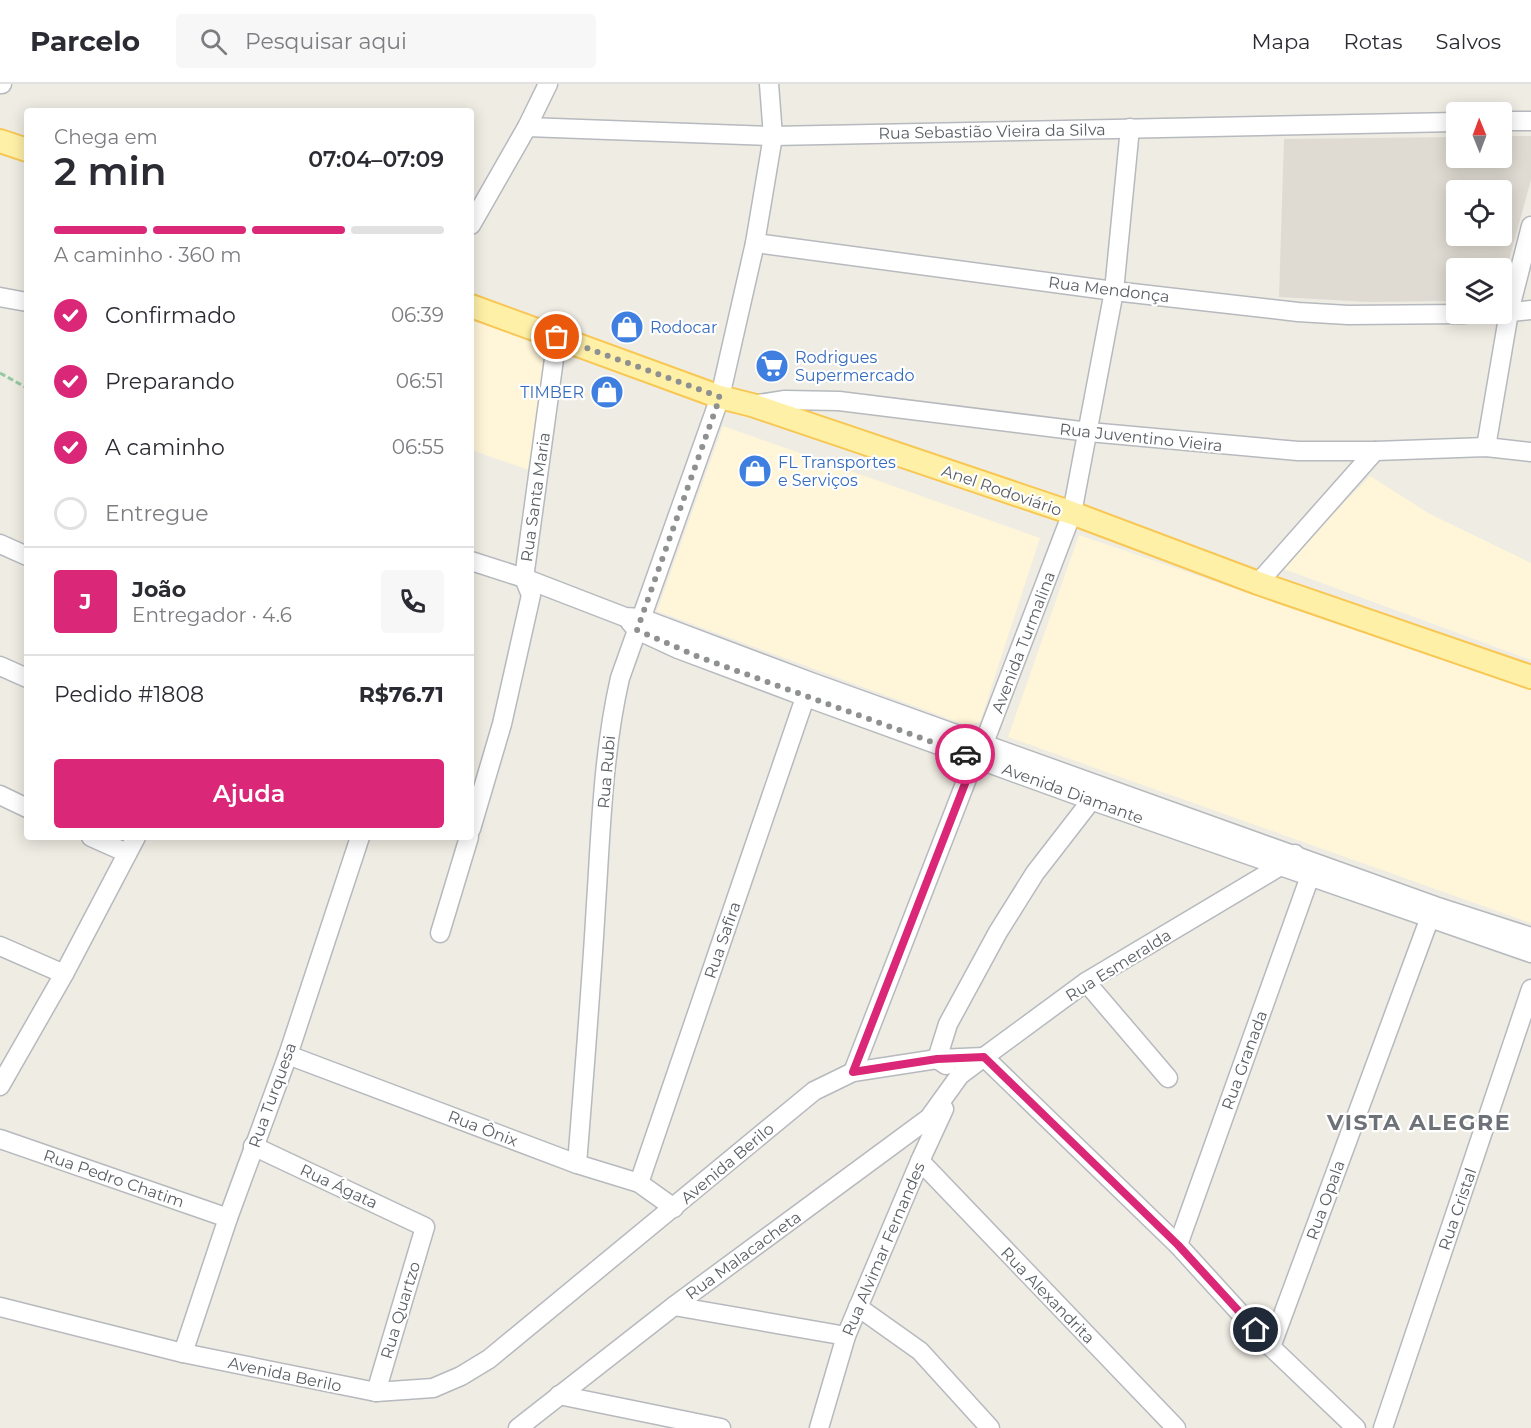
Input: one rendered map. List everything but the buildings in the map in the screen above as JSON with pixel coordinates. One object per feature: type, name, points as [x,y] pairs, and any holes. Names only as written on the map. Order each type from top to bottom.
[{"type":"main road","points":[[0,141],[24,149]]},
{"type":"main road","name":"Anel Rodoviário","points":[[474,307],[720,397],[752,405],[1072,513],[1258,583],[1531,677]]},
{"type":"street","points":[[474,220],[527,127],[548,84]]},
{"type":"street","name":"Rua Rubi","points":[[577,1164],[609,736],[634,622],[720,397],[756,243],[773,135],[769,84]]},
{"type":"street","points":[[1512,122],[1531,121]]},
{"type":"street","name":"Rua Sebastião Vieira da Silva","points":[[527,127],[773,135],[1446,122]]},
{"type":"street","name":"Avenida Turmalina","points":[[853,1072],[1072,513],[1114,291],[1130,128]]},
{"type":"street","points":[[1512,290],[1531,226]]},
{"type":"street","name":"Rua Mendonça","points":[[756,243],[1114,291],[1298,312],[1348,315],[1446,314]]},
{"type":"street","points":[[0,297],[24,301]]},
{"type":"street","points":[[1512,312],[1531,310]]},
{"type":"street","points":[[1486,447],[1503,324]]},
{"type":"street","name":"Rua Santa Maria","points":[[474,819],[502,724],[531,595],[524,579],[557,337]]},
{"type":"street","name":"Rua Juventino Vieira","points":[[752,405],[785,399],[839,401],[1089,432],[1298,452],[1375,452],[1486,447],[1531,452]]},
{"type":"street","points":[[1258,583],[1375,452]]},
{"type":"street","points":[[0,544],[24,554]]},
{"type":"street","name":"Avenida Diamante","points":[[474,562],[634,622],[678,649],[808,689],[980,750],[1102,785],[1288,860],[1432,912],[1531,952]]},
{"type":"street","points":[[0,666],[24,677]]},
{"type":"street","name":"Rua Safira","points":[[639,1183],[808,689]]},
{"type":"street","name":"Avenida Diamante","points":[[980,750],[1093,801],[1288,860]]},
{"type":"street","points":[[960,1075],[937,1059],[948,1023],[998,932],[1035,873],[1093,801],[1102,785]]},
{"type":"street","points":[[0,795],[24,807]]},
{"type":"street","points":[[99,840],[127,853]]},
{"type":"street","points":[[0,1086],[64,974],[134,840]]},
{"type":"street","name":"Rua Turquesa","points":[[183,1353],[253,1146],[288,1055],[359,840]]},
{"type":"street","points":[[440,933],[468,840]]},
{"type":"street","name":"Rua Esmeralda","points":[[960,1075],[1086,982],[1288,860]]},
{"type":"street","name":"Rua Granada","points":[[1178,1245],[1312,869]]},
{"type":"street","name":"Avenida Diamante","points":[[1432,912],[1531,937]]},
{"type":"street","name":"Rua Opala","points":[[1271,1347],[1432,912]]},
{"type":"street","points":[[0,946],[64,974]]},
{"type":"street","points":[[1086,982],[1168,1078]]},
{"type":"street","name":"Rua Cristal","points":[[1383,1428],[1531,989]]},
{"type":"street","name":"Rua Ônix","points":[[288,1055],[577,1164],[639,1183],[674,1208]]},
{"type":"street","points":[[984,1057],[1178,1245],[1271,1347],[1356,1428]]},
{"type":"street","name":"Avenida Berilo","points":[[0,1307],[183,1353],[375,1392],[433,1388],[461,1376],[489,1359],[814,1090],[853,1072],[937,1059],[984,1057]]},
{"type":"street","name":"Rua Alvimar Fernandes","points":[[819,1428],[846,1336],[920,1161],[960,1075]]},
{"type":"street","name":"Rua Malacacheta","points":[[518,1428],[674,1306],[929,1118],[960,1075]]},
{"type":"street","name":"Rua Pedro Chatim","points":[[0,1139],[228,1218]]},
{"type":"street","name":"Rua Ágata","points":[[253,1146],[425,1227]]},
{"type":"street","name":"Rua Alexandrita","points":[[920,1161],[1176,1428]]},
{"type":"street","name":"Rua Quartzo","points":[[375,1392],[425,1227]]},
{"type":"street","points":[[674,1306],[846,1336]]},
{"type":"street","points":[[858,1307],[920,1351],[990,1428]]},
{"type":"street","points":[[559,1395],[721,1428]]},
{"type":"path","points":[[0,373],[24,385]]},
{"type":"shaded area","points":[[1512,136],[1531,136],[1531,180],[1509,258],[1446,258],[1446,301],[1368,302],[1279,297],[1284,139],[1446,137],[1446,168],[1512,168]]},
{"type":"shaded area","points":[[474,317],[550,345],[532,471],[474,451]]},
{"type":"shaded area","points":[[723,426],[1040,538],[980,722],[966,725],[657,611]]},
{"type":"shaded area","points":[[1370,476],[1430,514],[1531,563],[1531,660],[1281,568]]},
{"type":"shaded area","points":[[1079,535],[1531,690],[1531,923],[1008,737]]},
{"type":"way so far","points":[[557,337],[720,397],[637,630],[699,657],[965,754]]},
{"type":"place","name":"Rodocar","points":[[627,327]]},
{"type":"place","name":"Rodrigues Supermercado","points":[[772,366]]},
{"type":"place","name":"TIMBER","points":[[607,392]]},
{"type":"place","name":"FL Transportes e Serviços","points":[[755,471]]},
{"type":"district","name":"VISTA ALEGRE","points":[[1419,1122]]},
{"type":"route","points":[[965,754],[975,758],[853,1072],[937,1059],[984,1057],[1178,1245],[1256,1330]]}]
